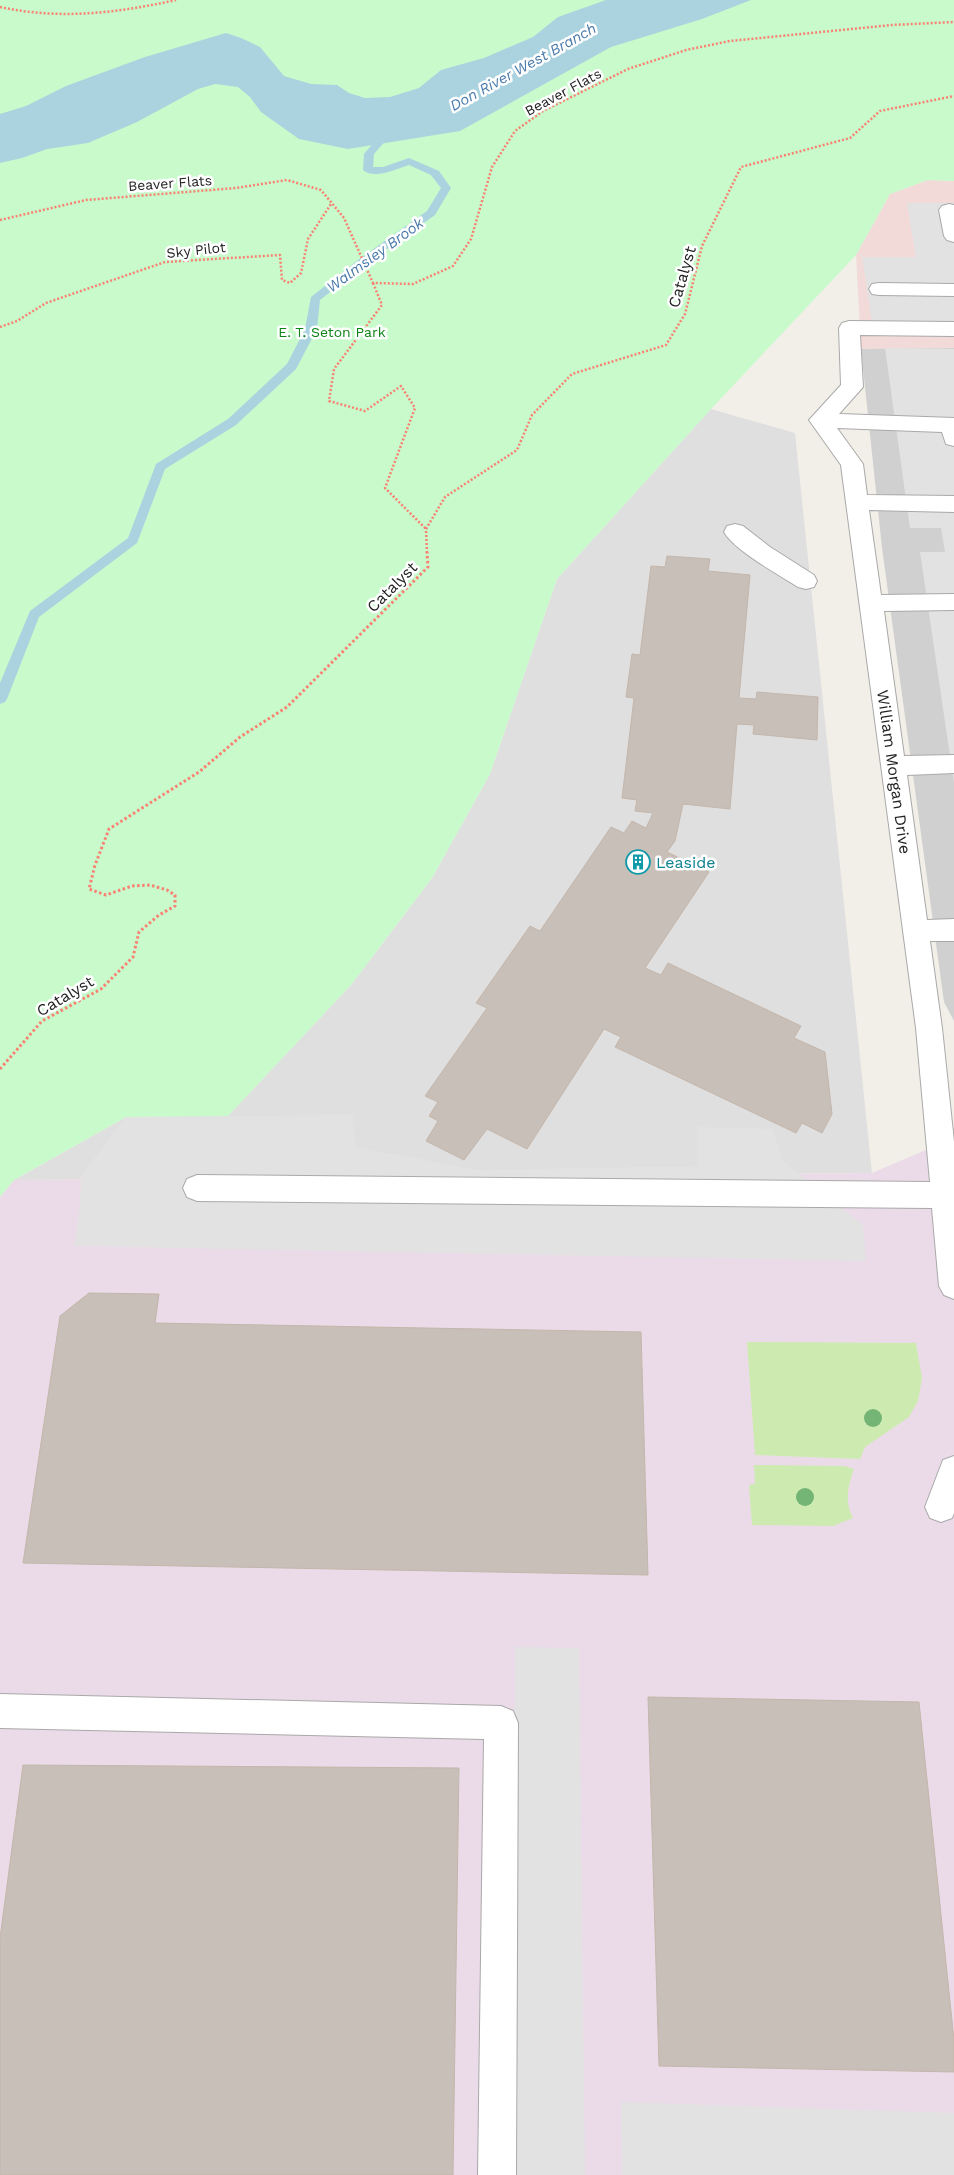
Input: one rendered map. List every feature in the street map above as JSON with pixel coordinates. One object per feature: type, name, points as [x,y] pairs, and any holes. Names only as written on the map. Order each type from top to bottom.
[{"type":"street","points":[[949,210],[954,236]]},
{"type":"street","points":[[879,290],[954,290]]},
{"type":"street","points":[[820,420],[852,388],[849,328],[954,329]]},
{"type":"street","points":[[820,420],[952,425],[954,438]]},
{"type":"street","name":"William Morgan Drive","points":[[820,420],[852,464],[916,931],[944,1079],[946,1195],[954,1286]]},
{"type":"street","points":[[857,502],[954,504]]},
{"type":"street","points":[[735,532],[762,553],[806,581]]},
{"type":"street","points":[[871,603],[954,602]]},
{"type":"street","points":[[892,766],[954,764]]},
{"type":"street","points":[[916,931],[954,930]]},
{"type":"street","points":[[197,1188],[946,1195]]},
{"type":"street","points":[[941,1507],[954,1472]]},
{"type":"street","points":[[0,1711],[501,1723],[497,2175]]},
{"type":"path","points":[[0,7],[44,14],[80,15],[141,9],[176,0]]},
{"type":"path","name":"Beaver Flats","points":[[0,220],[86,200],[236,188],[287,180],[321,190],[332,203],[344,218],[373,283],[413,284],[453,266],[471,239],[492,167],[515,131],[543,111],[628,70],[686,50],[730,42],[892,25],[954,22]]},
{"type":"path","name":"Catalyst","points":[[0,1070],[42,1021],[101,989],[133,956],[139,932],[159,915],[175,906],[175,895],[166,888],[149,883],[124,887],[106,896],[89,889],[95,865],[110,830],[151,801],[200,772],[240,737],[287,707],[428,567],[426,529],[445,497],[517,450],[532,415],[572,374],[666,345],[685,314],[702,246],[741,167],[850,138],[880,111],[954,96]]},
{"type":"path","name":"Sky Pilot","points":[[0,327],[17,321],[46,303],[165,262],[280,254],[282,280],[290,283],[301,273],[308,239],[332,203]]},
{"type":"path","points":[[373,283],[382,305],[334,369],[329,401],[365,411],[401,386],[416,408],[385,488],[426,529]]},
{"type":"shaded area","points":[[928,180],[954,181],[954,348],[861,349],[856,255],[890,194]]},
{"type":"shaded area","points":[[907,203],[954,203],[954,323],[872,322],[862,257],[916,257]]},
{"type":"shaded area","points":[[885,348],[954,349],[954,783],[920,552],[945,552],[941,528],[910,528]]},
{"type":"shaded area","points":[[954,348],[954,1021],[944,1002],[882,548],[861,349]]},
{"type":"shaded area","points":[[711,409],[795,433],[872,1173],[14,1180],[126,1117],[227,1117],[351,985],[432,878],[490,774],[557,579]]},
{"type":"shaded area","points":[[353,1115],[355,1147],[478,1170],[698,1166],[697,1127],[772,1129],[783,1161],[863,1225],[866,1261],[74,1246],[80,1207],[81,1176],[126,1117]]},
{"type":"shaded area","points":[[954,1138],[954,2175],[0,2175],[0,1197],[14,1180],[872,1173]]},
{"type":"shaded area","points":[[515,1647],[579,1648],[585,2175],[512,2175]]},
{"type":"shaded area","points":[[621,2102],[954,2113],[954,2175],[622,2175]]},
{"type":"green space","name":"E. T. Seton Park","points":[[0,0],[954,0],[954,181],[928,180],[890,194],[856,255],[711,409],[557,579],[490,774],[432,878],[351,985],[227,1117],[126,1117],[14,1180],[0,1197]]},
{"type":"green space","points":[[747,1342],[916,1343],[922,1378],[918,1401],[909,1417],[865,1447],[860,1459],[755,1455]]},
{"type":"green space","points":[[754,1465],[844,1466],[854,1469],[848,1494],[850,1512],[853,1518],[833,1526],[752,1525],[749,1485],[755,1484]]},
{"type":"water","name":"Don River West Branch","points":[[606,0],[751,0],[702,19],[611,47],[460,131],[348,149],[299,139],[261,112],[250,97],[238,87],[215,84],[198,89],[137,122],[88,143],[47,149],[0,163],[0,114],[26,106],[66,86],[145,57],[226,33],[260,47],[284,76],[311,84],[337,85],[349,93],[365,98],[390,97],[419,88],[441,70],[484,58],[533,37],[558,17]]},
{"type":"building","name":"Leaside","points":[[667,556],[710,559],[708,571],[750,575],[739,698],[756,699],[757,692],[818,697],[817,740],[753,734],[754,725],[737,724],[730,809],[683,804],[675,841],[667,852],[709,872],[645,968],[661,975],[668,963],[801,1026],[794,1038],[825,1052],[832,1114],[822,1133],[802,1123],[796,1133],[615,1047],[621,1037],[604,1029],[527,1149],[487,1129],[464,1160],[426,1141],[438,1121],[429,1116],[438,1102],[425,1096],[487,1008],[476,1003],[530,926],[540,931],[611,827],[624,833],[632,821],[646,828],[653,813],[635,811],[637,800],[622,798],[634,698],[626,697],[632,654],[640,655],[651,566],[665,567]]},
{"type":"building","points":[[89,1293],[159,1294],[155,1323],[641,1332],[648,1575],[23,1563],[60,1316]]},
{"type":"building","points":[[648,1697],[919,1702],[954,2040],[954,2072],[659,2066]]},
{"type":"building","points":[[23,1765],[459,1768],[453,2175],[0,2175],[0,1938]]},
{"type":"waterway","name":"Walmsley Brook","points":[[0,699],[34,614],[133,540],[160,467],[232,422],[292,366],[311,329],[315,299],[362,262],[431,213],[446,188],[435,173],[409,161],[384,170],[368,170],[369,154],[390,130]]},
{"type":"place","name":"Leaside","points":[[638,862]]}]
